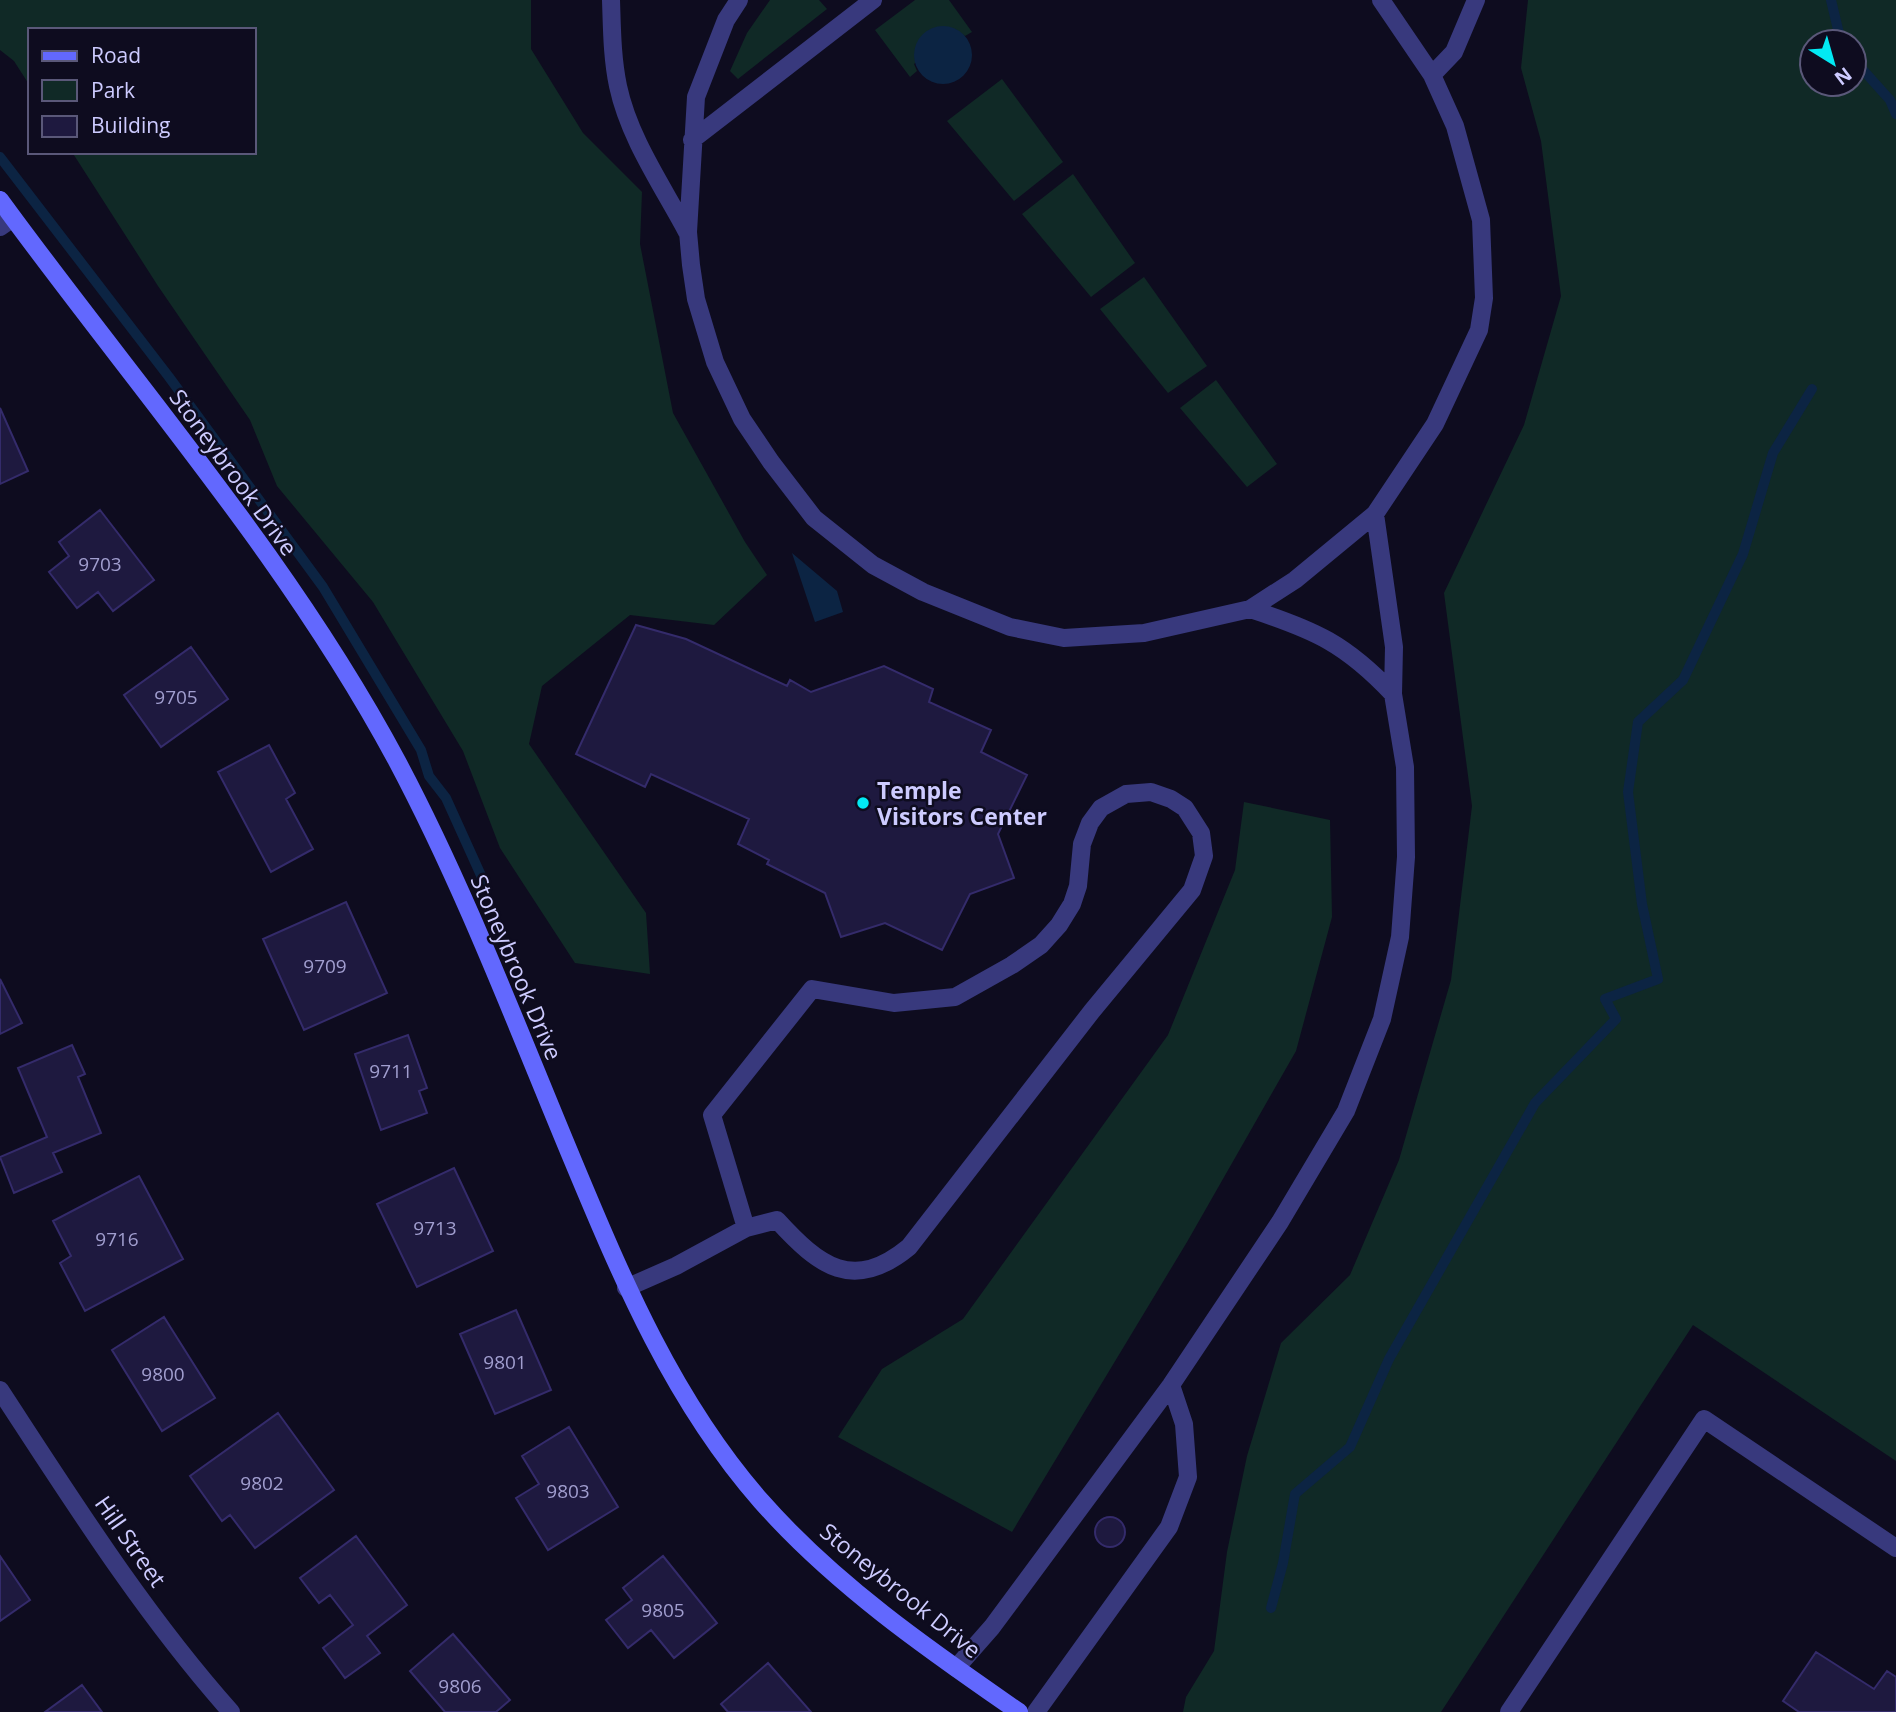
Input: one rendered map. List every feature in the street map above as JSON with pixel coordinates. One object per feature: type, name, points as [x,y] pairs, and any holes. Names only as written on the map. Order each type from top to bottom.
[{"type":"street","points":[[611,0],[612,50],[618,88],[630,126],[688,233]]},
{"type":"street","points":[[739,0],[726,20],[696,97],[688,233],[696,299],[715,362],[742,419],[814,518],[873,565],[923,592],[1010,627],[1064,638],[1144,633],[1250,609],[1295,580],[1375,514],[1406,472],[1435,424],[1479,330],[1484,298],[1481,220],[1455,126],[1432,75],[1381,0]]},
{"type":"street","points":[[692,140],[873,0]]},
{"type":"street","points":[[1432,75],[1454,52],[1476,0]]},
{"type":"street","name":"Stoneybrook Drive","points":[[0,200],[7,223],[257,541],[352,683],[396,761],[444,860],[626,1288],[690,1407],[760,1500],[821,1563],[956,1668],[1020,1712]]},
{"type":"street","points":[[956,1668],[992,1627],[1171,1385],[1280,1222],[1346,1111],[1382,1020],[1400,937],[1406,857],[1405,767],[1393,694],[1394,648],[1375,514]]},
{"type":"street","points":[[1250,609],[1327,638],[1362,660],[1393,694]]},
{"type":"street","points":[[626,1288],[676,1266],[746,1228],[778,1220],[817,1260],[842,1271],[867,1271],[889,1263],[909,1247],[1092,1012],[1192,890],[1202,865],[1203,845],[1195,821],[1185,808],[1171,799],[1151,792],[1126,794],[1101,808],[1084,835],[1078,886],[1072,904],[1059,925],[1041,946],[955,996],[894,1003],[812,989],[712,1115],[746,1228]]},
{"type":"street","points":[[1036,1712],[1169,1527],[1188,1477],[1184,1424],[1171,1385]]},
{"type":"street","name":"Hill Street","points":[[0,1390],[106,1552],[201,1678],[231,1712]]},
{"type":"street","points":[[1509,1712],[1704,1419],[1896,1548]]},
{"type":"green space","points":[[0,0],[531,0],[531,49],[583,133],[642,192],[640,244],[673,413],[745,542],[767,575],[714,625],[630,615],[542,686],[529,744],[646,913],[650,974],[575,963],[500,848],[463,751],[373,602],[277,486],[250,420],[158,286],[73,154],[256,154],[256,28],[28,28],[28,83],[14,61],[0,50]]},
{"type":"green space","points":[[770,0],[819,0],[827,9],[738,79],[730,71],[747,33]]},
{"type":"green space","points":[[915,0],[949,0],[972,32],[965,36],[955,29],[914,64],[917,71],[910,77],[875,30]]},
{"type":"green space","points":[[1528,0],[1896,0],[1896,1461],[1693,1325],[1441,1712],[1183,1712],[1186,1697],[1214,1651],[1227,1552],[1247,1456],[1281,1343],[1350,1275],[1399,1160],[1451,980],[1472,806],[1444,593],[1524,425],[1561,296],[1541,141],[1521,68]]},
{"type":"green space","points":[[1002,79],[1063,162],[1014,201],[947,121]]},
{"type":"green space","points":[[1073,174],[1135,263],[1091,297],[1022,214]]},
{"type":"green space","points":[[1144,277],[1207,366],[1168,393],[1100,309]]},
{"type":"green space","points":[[1216,380],[1277,464],[1247,487],[1180,408]]},
{"type":"green space","points":[[1244,802],[1330,820],[1332,917],[1296,1051],[1187,1242],[1012,1532],[838,1437],[882,1369],[963,1319],[1168,1035],[1235,870]]},
{"type":"water","points":[[943,26],[954,28],[967,39],[972,55],[970,66],[959,79],[943,84],[932,82],[919,71],[914,55],[916,44],[927,31]]},
{"type":"water","points":[[792,553],[837,591],[843,612],[815,622]]},
{"type":"building","points":[[0,408],[28,471],[0,484]]},
{"type":"building","points":[[100,510],[154,580],[113,611],[98,592],[77,608],[49,572],[69,556],[59,542]]},
{"type":"building","name":"Temple Visitors Center","points":[[636,625],[686,639],[787,686],[790,680],[811,692],[884,666],[933,689],[929,702],[991,730],[981,752],[1027,775],[998,834],[1014,878],[970,894],[942,950],[885,923],[841,937],[825,893],[767,864],[769,860],[738,844],[749,819],[651,774],[645,787],[576,754]]},
{"type":"building","points":[[191,647],[228,699],[161,747],[124,695]]},
{"type":"building","points":[[269,745],[295,793],[286,799],[313,849],[271,872],[218,772]]},
{"type":"building","points":[[346,902],[387,993],[304,1030],[263,939]]},
{"type":"building","points":[[0,979],[22,1023],[0,1034]]},
{"type":"building","points":[[408,1035],[427,1088],[419,1091],[427,1113],[381,1130],[355,1054]]},
{"type":"building","points":[[72,1045],[85,1074],[78,1077],[101,1133],[53,1153],[62,1172],[14,1193],[0,1157],[47,1137],[18,1068]]},
{"type":"building","points":[[454,1168],[493,1251],[417,1287],[377,1204]]},
{"type":"building","points":[[139,1176],[183,1259],[85,1311],[60,1263],[71,1256],[53,1221]]},
{"type":"building","points":[[516,1310],[551,1390],[495,1414],[460,1334]]},
{"type":"building","points":[[164,1317],[215,1398],[162,1431],[112,1350]]},
{"type":"building","points":[[278,1413],[334,1490],[255,1548],[230,1515],[222,1521],[190,1476]]},
{"type":"building","points":[[569,1427],[618,1507],[548,1550],[516,1498],[539,1484],[522,1456]]},
{"type":"building","points":[[1110,1517],[1121,1521],[1125,1532],[1121,1543],[1110,1547],[1099,1543],[1095,1532],[1099,1521]]},
{"type":"building","points":[[356,1536],[407,1605],[367,1636],[380,1653],[345,1678],[323,1648],[353,1625],[330,1595],[319,1603],[300,1578]]},
{"type":"building","points":[[0,1556],[30,1600],[0,1621]]},
{"type":"building","points":[[663,1556],[717,1623],[674,1658],[651,1630],[628,1648],[606,1620],[632,1600],[623,1588]]},
{"type":"building","points":[[453,1634],[510,1700],[496,1712],[445,1712],[410,1671]]},
{"type":"building","points":[[1816,1652],[1874,1689],[1887,1671],[1896,1677],[1896,1712],[1799,1712],[1783,1701]]},
{"type":"building","points":[[768,1663],[811,1712],[728,1712],[721,1704]]},
{"type":"building","points":[[82,1685],[102,1712],[45,1712]]},
{"type":"waterway","points":[[1831,0],[1838,28]]},
{"type":"waterway","points":[[1868,76],[1890,100],[1896,114]]},
{"type":"waterway","points":[[0,157],[169,377],[323,587],[421,750],[429,776],[446,798],[484,882]]},
{"type":"waterway","points":[[1271,1608],[1283,1563],[1295,1494],[1350,1447],[1389,1359],[1535,1103],[1616,1019],[1605,999],[1658,979],[1642,904],[1628,792],[1638,722],[1683,680],[1743,554],[1773,453],[1812,389]]},
{"type":"place","name":"Temple Visitors Center","points":[[863,803]]}]
